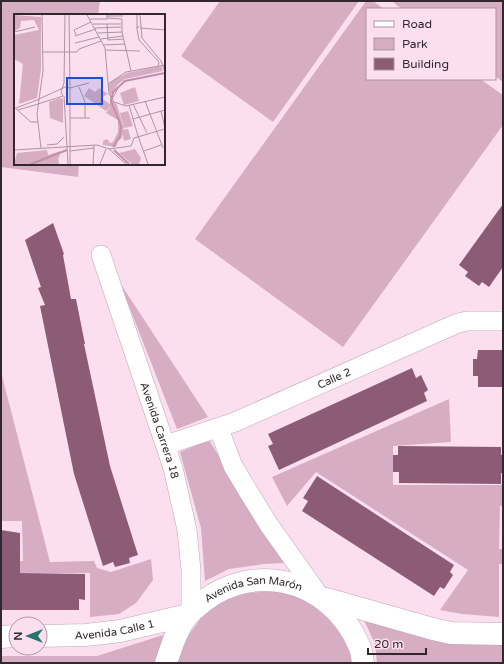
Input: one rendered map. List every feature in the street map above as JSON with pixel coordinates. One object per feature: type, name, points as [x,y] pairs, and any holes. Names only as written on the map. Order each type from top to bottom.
[{"type":"main road","name":"Avenida San Marón","points":[[190,613],[213,594],[219,591],[238,583],[266,579],[293,583],[321,596]]},
{"type":"main road","points":[[321,596],[433,629],[451,632],[503,634]]},
{"type":"main road","points":[[321,596],[345,620],[360,646],[363,663]]},
{"type":"main road","points":[[166,663],[174,638],[190,613]]},
{"type":"main road","name":"Avenida Calle 1","points":[[48,636],[86,635],[120,631],[190,613]]},
{"type":"street","name":"Avenida Carrera 18","points":[[101,256],[173,468],[187,530],[191,570],[190,613]]},
{"type":"street","name":"Calle 2","points":[[166,445],[219,428],[458,324],[467,321],[503,321]]},
{"type":"street","points":[[219,428],[233,466],[251,496],[269,524],[321,596]]},
{"type":"green space","points":[[1,1],[100,1],[98,14],[14,14],[14,165],[79,165],[78,177],[1,167]]},
{"type":"green space","points":[[220,1],[359,1],[273,122],[181,56]]},
{"type":"green space","points":[[366,1],[373,1],[383,8],[366,8],[366,80],[481,80],[503,95],[503,125],[343,347],[195,239]]},
{"type":"green space","points":[[395,1],[503,1],[503,82],[496,77],[496,8],[401,8],[394,3]]},
{"type":"green space","points":[[120,283],[208,417],[177,429]]},
{"type":"green space","points":[[1,372],[50,562],[94,561],[97,568],[111,572],[151,559],[153,580],[136,603],[119,614],[90,617],[90,573],[1,573],[1,562],[23,561],[22,521],[1,521]]},
{"type":"green space","points":[[449,399],[451,442],[393,446],[393,485],[503,485],[503,506],[500,506],[499,549],[503,549],[503,564],[499,564],[499,617],[462,614],[440,610],[468,570],[316,472],[287,506],[272,477]]},
{"type":"green space","points":[[209,440],[285,563],[264,564],[229,569],[205,581],[201,528],[180,452]]},
{"type":"green space","points":[[272,591],[296,596],[307,601],[325,614],[340,632],[352,663],[177,663],[186,639],[201,618],[221,602],[246,593]]},
{"type":"green space","points":[[364,620],[503,644],[503,663],[377,663],[375,644]]},
{"type":"green space","points":[[163,635],[157,663],[1,663],[1,656],[97,656]]},
{"type":"building","points":[[503,204],[503,267],[489,287],[482,282],[479,286],[465,276],[468,272],[459,265]]},
{"type":"building","points":[[53,223],[64,254],[71,299],[76,299],[110,466],[138,555],[129,558],[130,563],[115,567],[113,562],[103,566],[74,474],[40,306],[45,305],[38,288],[41,287],[25,240]]},
{"type":"building","points":[[478,350],[503,350],[503,387],[478,387],[478,376],[473,376],[473,359],[477,359]]},
{"type":"building","points":[[412,368],[416,378],[421,375],[428,390],[424,393],[427,401],[279,470],[268,446],[273,444],[268,434]]},
{"type":"building","points":[[398,446],[501,447],[501,455],[503,455],[503,473],[501,473],[501,484],[399,483],[399,472],[393,472],[393,455],[398,455]]},
{"type":"building","points":[[317,476],[454,565],[450,572],[453,575],[444,589],[440,587],[434,596],[302,511],[308,501],[303,498]]},
{"type":"building","points":[[1,530],[20,533],[20,573],[85,574],[85,600],[79,599],[79,610],[1,610]]}]
